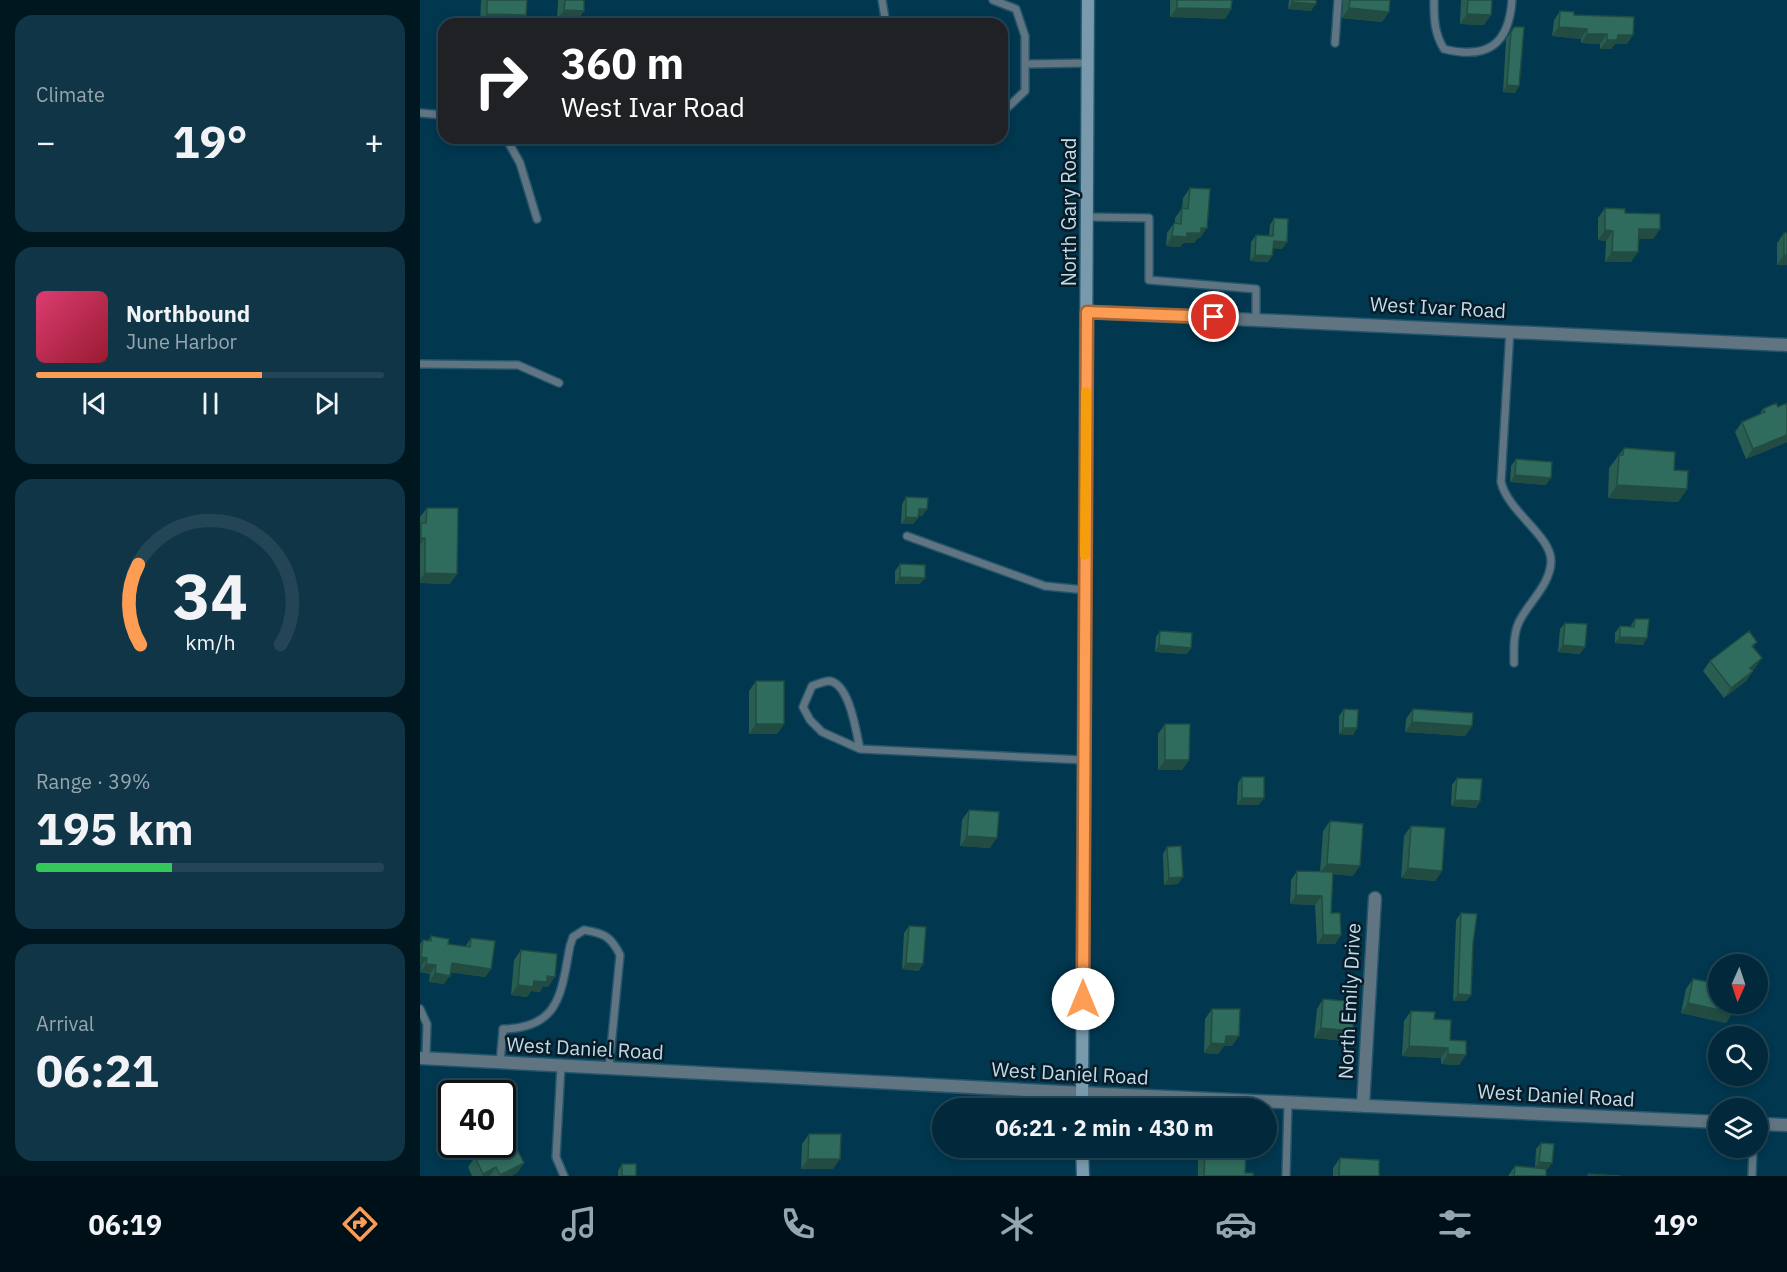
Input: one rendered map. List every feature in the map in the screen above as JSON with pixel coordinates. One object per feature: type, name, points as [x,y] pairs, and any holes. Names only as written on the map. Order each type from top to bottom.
[{"type":"street","name":"North Gary Road","points":[[1082,1098],[1088,0]]},
{"type":"street","name":"West Ivar Road","points":[[1087,312],[1510,330],[1787,345]]},
{"type":"street","name":"North Emily Drive","points":[[1363,1106],[1375,898]]},
{"type":"street","name":"West Daniel Road","points":[[423,1058],[1082,1093],[1708,1122]]},
{"type":"street","points":[[1768,1124],[1787,1125]]},
{"type":"street","points":[[1082,1158],[1083,1176]]},
{"type":"lane","points":[[882,0],[885,18]]},
{"type":"lane","points":[[993,0],[1016,9],[1025,36],[1027,64],[1025,91],[1008,107]]},
{"type":"lane","points":[[1335,43],[1338,0]]},
{"type":"lane","points":[[1434,0],[1436,30],[1444,49],[1477,52],[1494,47],[1510,24],[1512,0]]},
{"type":"lane","points":[[1027,64],[1088,63]]},
{"type":"lane","points":[[420,113],[438,114]]},
{"type":"lane","points":[[509,144],[520,163],[537,219]]},
{"type":"lane","points":[[1087,217],[1149,218],[1149,280],[1256,289],[1256,319]]},
{"type":"lane","points":[[1510,330],[1501,482],[1504,494],[1514,508],[1548,547],[1551,563],[1536,599],[1519,622],[1514,639],[1514,663]]},
{"type":"lane","points":[[420,364],[518,365],[559,383]]},
{"type":"lane","points":[[907,536],[1045,586],[1085,590]]},
{"type":"lane","points":[[860,749],[845,692],[839,684],[828,681],[812,686],[805,696],[803,707],[810,720],[822,732],[860,749],[1084,760]]},
{"type":"lane","points":[[500,1063],[503,1029],[523,1029],[538,1023],[556,1005],[573,937],[584,930],[605,934],[613,940],[620,954],[609,1068]]},
{"type":"lane","points":[[420,1009],[427,1024],[423,1058]]},
{"type":"lane","points":[[561,1066],[556,1157],[564,1176]]},
{"type":"lane","points":[[1286,1176],[1288,1102]]},
{"type":"lane","points":[[1752,1176],[1753,1158]]},
{"type":"building","points":[[487,0],[527,0],[526,15],[487,14]]},
{"type":"building","points":[[565,0],[584,0],[584,11],[564,10]]},
{"type":"building","points":[[1177,0],[1232,0],[1231,9],[1177,8]]},
{"type":"building","points":[[1293,0],[1316,0],[1316,4],[1292,2]]},
{"type":"building","points":[[1350,0],[1390,0],[1389,12],[1349,8]]},
{"type":"building","points":[[1468,0],[1492,0],[1491,15],[1467,14]]},
{"type":"building","points":[[1560,11],[1574,12],[1574,15],[1634,17],[1633,35],[1618,35],[1617,40],[1607,40],[1607,34],[1587,34],[1587,29],[1559,27]]},
{"type":"building","points":[[1514,27],[1524,27],[1519,86],[1507,85],[1511,32]]},
{"type":"building","points":[[1190,188],[1210,189],[1207,228],[1201,228],[1201,233],[1187,233],[1187,237],[1172,236],[1174,223],[1181,224],[1182,208],[1188,209]]},
{"type":"building","points":[[1605,208],[1625,209],[1625,213],[1660,214],[1660,229],[1639,229],[1638,252],[1612,252],[1613,231],[1605,230]]},
{"type":"building","points":[[1274,218],[1288,219],[1287,242],[1274,241],[1272,256],[1255,255],[1256,235],[1273,236]]},
{"type":"building","points":[[1784,233],[1787,233],[1787,255],[1784,255]]},
{"type":"building","points":[[1776,403],[1778,407],[1787,403],[1787,435],[1753,449],[1742,422],[1765,412],[1763,409]]},
{"type":"building","points":[[1624,448],[1675,452],[1674,470],[1688,471],[1687,489],[1617,485],[1619,455],[1623,455]]},
{"type":"building","points":[[1516,459],[1552,462],[1551,478],[1515,475]]},
{"type":"building","points":[[906,497],[928,498],[927,509],[919,509],[918,518],[906,517]]},
{"type":"building","points":[[427,508],[458,508],[457,574],[425,573],[425,538],[421,538],[421,523],[426,523]]},
{"type":"building","points":[[900,564],[925,565],[925,578],[900,577]]},
{"type":"building","points":[[1635,619],[1649,619],[1647,638],[1620,637],[1620,626],[1634,627]]},
{"type":"building","points":[[1565,623],[1587,624],[1585,647],[1563,645]]},
{"type":"building","points":[[1160,631],[1192,633],[1191,648],[1159,645]]},
{"type":"building","points":[[1749,631],[1757,642],[1752,646],[1762,658],[1750,668],[1753,671],[1731,688],[1710,661]]},
{"type":"building","points":[[756,681],[784,681],[784,724],[756,724]]},
{"type":"building","points":[[1344,709],[1358,710],[1357,728],[1343,728]]},
{"type":"building","points":[[1413,709],[1473,713],[1472,726],[1412,722]]},
{"type":"building","points":[[1165,724],[1190,724],[1189,760],[1165,760]]},
{"type":"building","points":[[1242,777],[1264,777],[1264,798],[1242,798]]},
{"type":"building","points":[[1457,778],[1482,779],[1480,801],[1455,800]]},
{"type":"building","points":[[969,810],[999,812],[997,838],[967,836]]},
{"type":"building","points":[[1330,821],[1363,824],[1360,866],[1327,864]]},
{"type":"building","points":[[1411,826],[1445,828],[1442,871],[1408,868]]},
{"type":"building","points":[[1181,846],[1183,877],[1169,878],[1167,847]]},
{"type":"building","points":[[1297,871],[1333,872],[1331,913],[1340,913],[1341,935],[1323,935],[1322,896],[1296,895]]},
{"type":"building","points":[[1461,913],[1477,914],[1473,943],[1471,995],[1458,994]]},
{"type":"building","points":[[909,926],[926,927],[923,964],[906,963]]},
{"type":"building","points":[[431,936],[449,939],[448,944],[470,947],[471,938],[495,941],[491,969],[452,963],[450,976],[435,973],[436,965],[426,964],[427,958],[421,957],[423,940],[431,941]]},
{"type":"building","points":[[521,950],[557,954],[555,977],[547,976],[547,982],[534,981],[533,987],[518,985]]},
{"type":"building","points":[[1693,979],[1708,982],[1708,1007],[1688,1003]]},
{"type":"building","points":[[1323,999],[1355,1002],[1353,1031],[1321,1028]]},
{"type":"building","points":[[1212,1009],[1240,1009],[1239,1036],[1226,1036],[1225,1044],[1211,1043]]},
{"type":"building","points":[[1411,1011],[1435,1012],[1434,1019],[1451,1020],[1450,1040],[1466,1041],[1466,1055],[1448,1054],[1448,1048],[1409,1046]]},
{"type":"building","points":[[809,1134],[841,1134],[840,1159],[808,1159]]},
{"type":"building","points":[[1541,1143],[1554,1144],[1552,1163],[1539,1162]]},
{"type":"building","points":[[516,1148],[524,1163],[500,1175],[496,1167],[483,1174],[475,1158],[516,1158]]},
{"type":"building","points":[[1205,1158],[1246,1158],[1245,1173],[1253,1173],[1253,1176],[1204,1176]]},
{"type":"building","points":[[1340,1158],[1379,1160],[1379,1176],[1339,1176]]},
{"type":"building","points":[[622,1164],[636,1164],[636,1176],[622,1176]]},
{"type":"building","points":[[1515,1166],[1546,1169],[1546,1176],[1514,1176]]},
{"type":"building","points":[[1588,1174],[1621,1176],[1588,1176]]},
{"type":"slow traffic","points":[[1085,555],[1086,392]]},
{"type":"route","points":[[1083,999],[1087,312],[1214,317]]}]
